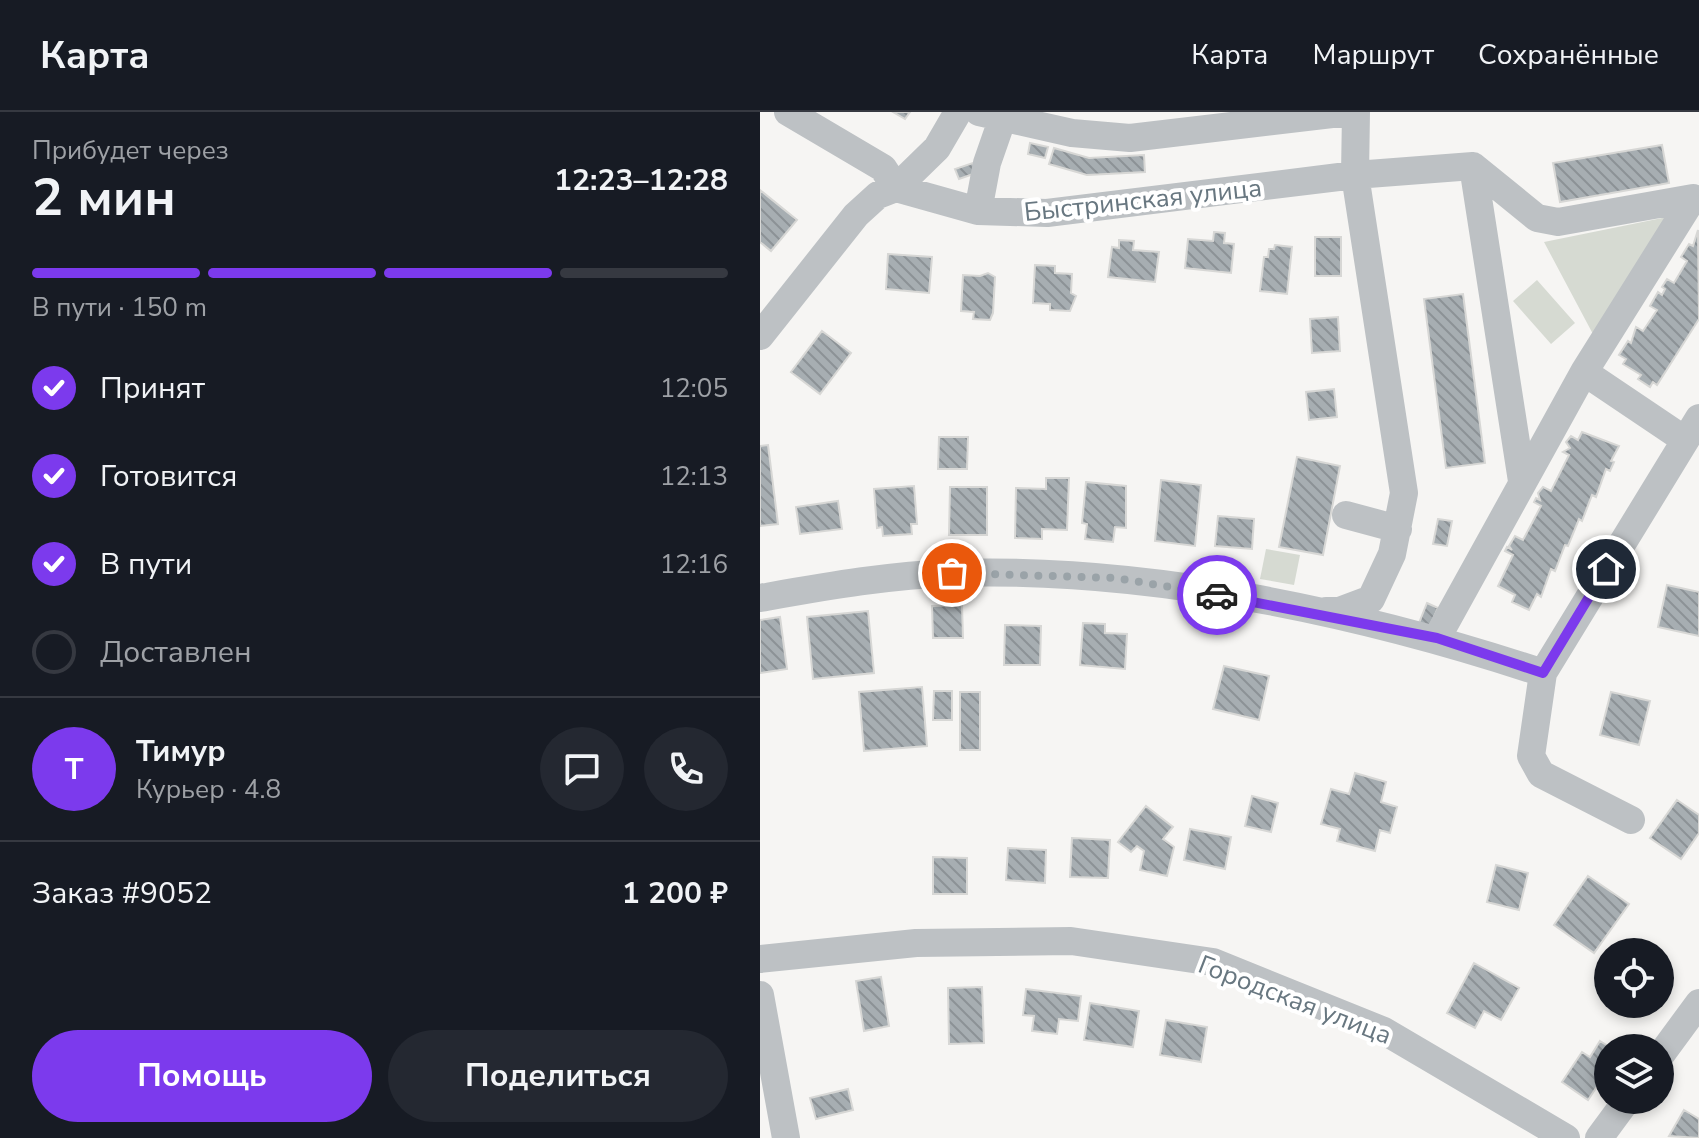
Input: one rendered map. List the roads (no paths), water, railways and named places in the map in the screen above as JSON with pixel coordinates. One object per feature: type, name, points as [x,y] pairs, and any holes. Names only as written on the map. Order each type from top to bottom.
[{"type":"street","points":[[788,112],[883,168],[896,188]]},
{"type":"street","points":[[760,336],[856,215],[878,195],[896,188],[937,148],[958,112]]},
{"type":"street","points":[[978,211],[987,163],[991,114],[1072,133],[1130,138],[1349,112]]},
{"type":"street","points":[[1305,609],[1339,611],[1371,599],[1382,581],[1398,529],[1404,493],[1355,175],[1356,112]]},
{"type":"street","points":[[1473,166],[1537,218],[1558,222],[1696,195]]},
{"type":"street","points":[[1473,166],[1522,481]]},
{"type":"street","name":"Быстринская улица","points":[[896,188],[978,211],[1047,213],[1097,210],[1355,175],[1473,166]]},
{"type":"street","points":[[1437,638],[1584,372],[1696,195]]},
{"type":"street","points":[[1584,372],[1692,429],[1543,673],[1531,756],[1533,764],[1541,774],[1631,820]]},
{"type":"street","points":[[1346,515],[1398,529]]},
{"type":"street","points":[[760,598],[825,587],[952,573],[1116,578],[1305,609],[1437,638],[1543,673]]},
{"type":"street","name":"Городская улица","points":[[760,959],[916,943],[1071,941],[1213,962],[1384,1031],[1566,1138]]},
{"type":"street","points":[[760,995],[786,1138]]},
{"type":"street","points":[[1674,1037],[1699,1003]]},
{"type":"street","points":[[1599,1138],[1617,1114]]}]
